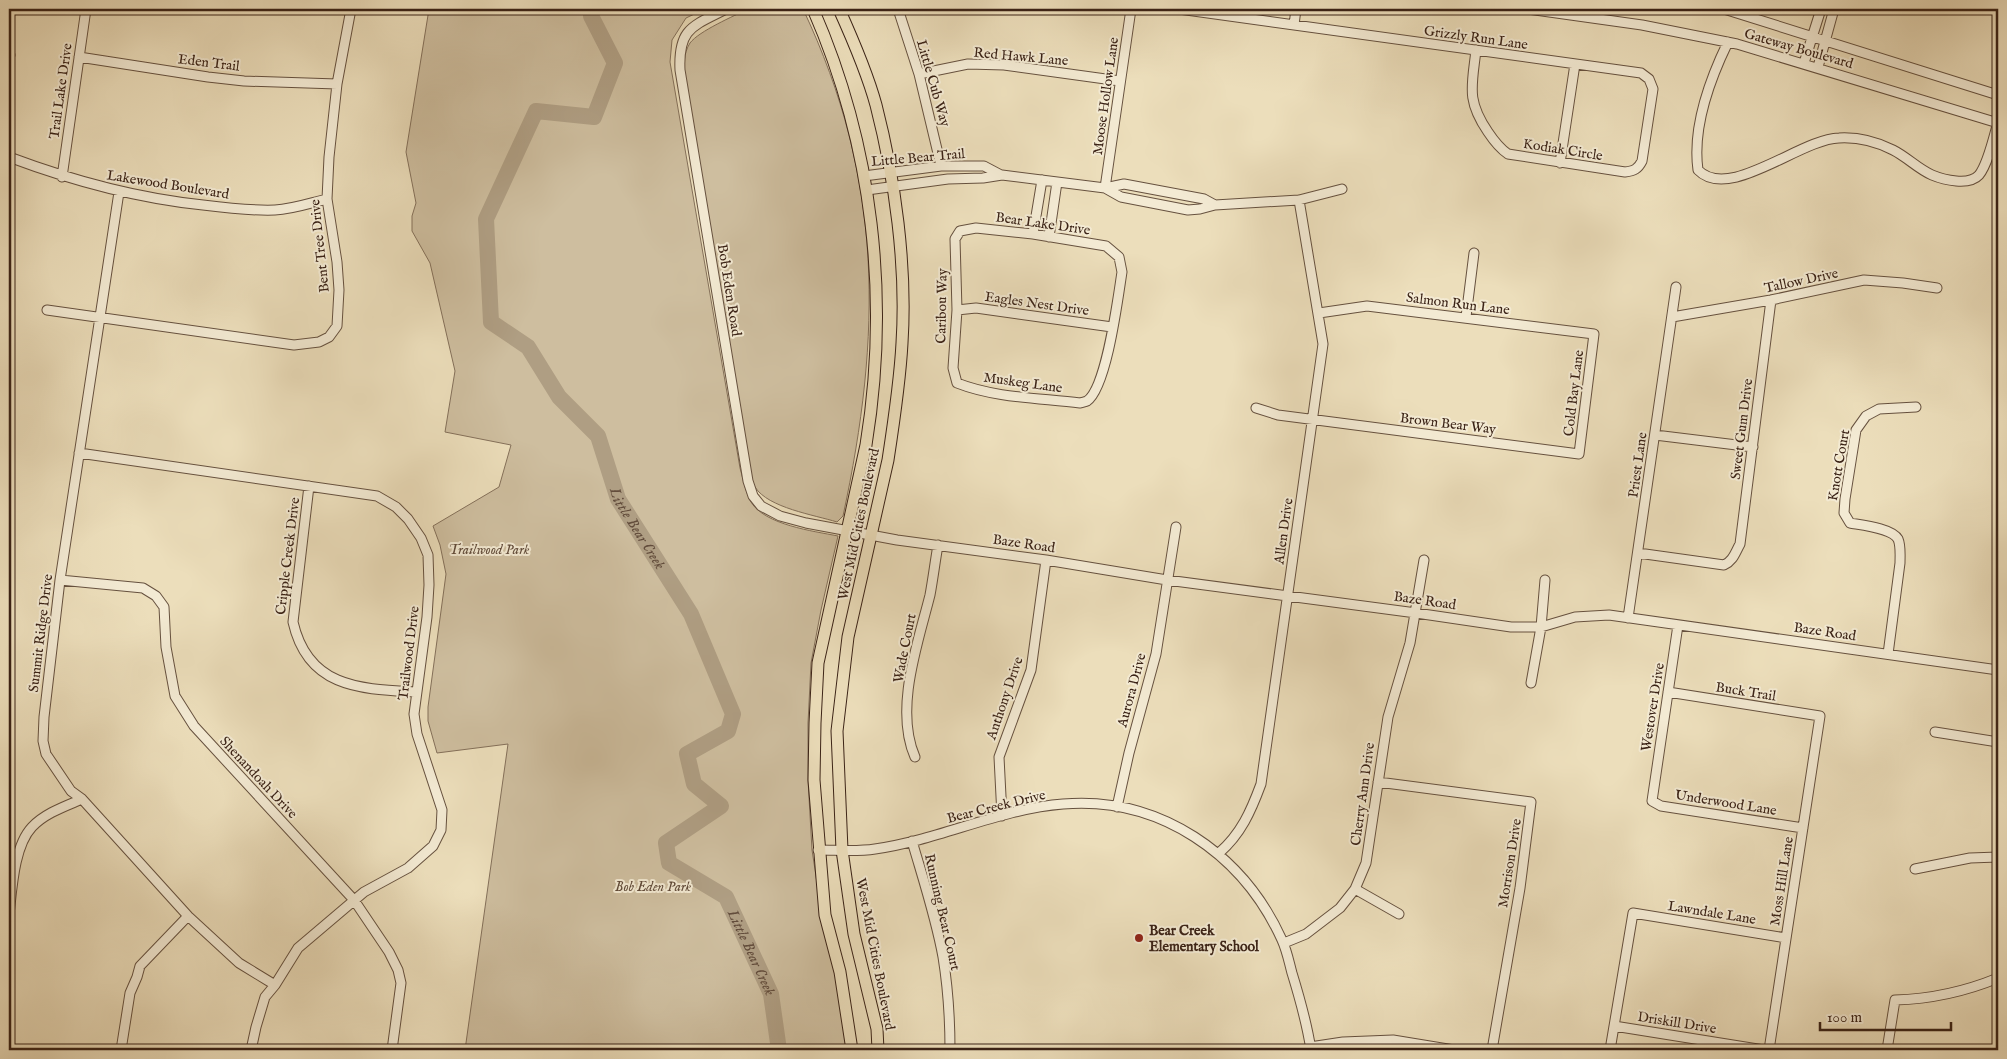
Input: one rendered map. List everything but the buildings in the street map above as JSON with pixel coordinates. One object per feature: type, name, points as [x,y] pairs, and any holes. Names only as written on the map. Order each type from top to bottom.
[{"type":"main road","name":"West Mid Cities Boulevard","points":[[813,9],[843,86],[864,176],[874,242],[877,296],[875,365],[866,445],[818,663],[814,780],[818,850],[825,915],[840,972],[852,1050]]},
{"type":"main road","name":"West Mid Cities Boulevard","points":[[839,9],[875,104],[890,173],[900,241],[902,340],[899,388],[888,460],[848,637],[837,731],[842,850],[854,934],[877,1029],[878,1050]]},
{"type":"street","name":"Trail Lake Drive","points":[[62,177],[86,9]]},
{"type":"street","name":"Bent Tree Drive","points":[[47,310],[294,345],[319,342],[330,337],[337,326],[338,299],[337,262],[327,200],[328,157],[337,84],[352,9]]},
{"type":"street","name":"Bob Eden Road","points":[[726,9],[693,26],[686,34],[679,53],[680,70],[748,481],[753,496],[760,506],[780,516],[846,530]]},
{"type":"street","name":"Little Cub Way","points":[[898,9],[919,74],[941,166]]},
{"type":"street","name":"Moose Hollow Lane","points":[[1105,188],[1131,9]]},
{"type":"street","name":"Grizzly Run Lane","points":[[1179,9],[1640,73],[1649,79]]},
{"type":"street","points":[[1294,25],[1296,9]]},
{"type":"street","name":"Gateway Boulevard","points":[[1528,9],[1642,25],[1728,42],[1818,67],[1998,122]]},
{"type":"street","name":"Gateway Boulevard","points":[[1724,9],[1998,96]]},
{"type":"street","points":[[1804,63],[1821,9]]},
{"type":"street","points":[[1818,67],[1834,9]]},
{"type":"street","points":[[1728,42],[1715,69],[1700,121],[1698,170],[1708,178],[1730,178],[1752,173],[1802,148],[1838,138],[1876,143],[1894,151],[1932,175],[1951,180],[1968,181],[1974,179],[1983,168],[1998,122]]},
{"type":"street","name":"Kodiak Circle","points":[[1476,50],[1471,90],[1473,105],[1480,121],[1498,147],[1508,154],[1560,163],[1625,172],[1633,171],[1639,167],[1642,161],[1653,89],[1649,79]]},
{"type":"street","name":"Eden Trail","points":[[79,57],[208,77],[337,84]]},
{"type":"street","name":"Red Hawk Lane","points":[[919,74],[968,64],[1004,65],[1120,81]]},
{"type":"street","points":[[1560,163],[1575,64]]},
{"type":"street","name":"Lakewood Boulevard","points":[[9,158],[62,177],[120,192],[185,203],[238,209],[276,210],[327,200]]},
{"type":"street","name":"Little Bear Trail","points":[[864,176],[941,166],[984,166],[1002,175]]},
{"type":"street","name":"Little Bear Trail","points":[[867,190],[1002,175],[1105,188],[1124,184],[1198,198],[1215,204]]},
{"type":"street","points":[[1033,234],[1042,180]]},
{"type":"street","points":[[1049,237],[1057,182]]},
{"type":"street","name":"Little Bear Trail","points":[[1105,188],[1121,197],[1188,210],[1200,209],[1215,204]]},
{"type":"street","points":[[1215,204],[1299,200],[1342,189]]},
{"type":"street","name":"Summit Ridge Drive","points":[[120,192],[60,580],[49,667],[43,741],[46,754],[54,769],[71,791],[82,799],[188,916],[239,963],[275,985]]},
{"type":"street","name":"Allen Drive","points":[[1219,853],[1230,844],[1242,829],[1252,810],[1261,784],[1323,344],[1299,200]]},
{"type":"street","name":"Bear Lake Drive","points":[[960,231],[976,228],[1033,234],[1106,246],[1119,257],[1122,272],[1112,327]]},
{"type":"street","name":"Caribou Way","points":[[956,383],[953,368],[957,310],[955,239],[960,231]]},
{"type":"street","points":[[1466,318],[1474,253]]},
{"type":"street","name":"Tallow Drive","points":[[1672,317],[1771,300],[1864,280],[1936,288]]},
{"type":"street","name":"Priest Lane","points":[[1628,618],[1676,287]]},
{"type":"street","name":"Sweet Gum Drive","points":[[1638,553],[1724,565],[1730,563],[1733,559],[1740,544],[1771,300]]},
{"type":"street","name":"Salmon Run Lane","points":[[1319,313],[1367,306],[1594,334]]},
{"type":"street","name":"Eagles Nest Drive","points":[[957,310],[976,308],[1112,327]]},
{"type":"street","name":"Muskeg Lane","points":[[956,383],[991,392],[1080,403],[1088,401],[1104,371],[1112,327]]},
{"type":"street","name":"Cold Bay Lane","points":[[1579,454],[1594,334]]},
{"type":"street","name":"Knott Court","points":[[1888,654],[1900,563],[1899,544],[1897,538],[1890,532],[1850,523],[1844,513],[1845,498],[1856,430],[1866,416],[1879,410],[1916,407]]},
{"type":"street","name":"Brown Bear Way","points":[[1256,408],[1278,414],[1313,419],[1579,454]]},
{"type":"street","points":[[1655,435],[1753,447]]},
{"type":"street","name":"Trailwood Drive","points":[[79,453],[377,496],[396,507],[408,519],[421,538],[428,555],[429,585],[414,714],[417,734],[442,810],[441,830],[433,846],[408,868],[364,892],[298,948],[275,985],[265,997],[251,1050]]},
{"type":"street","name":"Cripple Creek Drive","points":[[309,486],[293,622],[297,640],[305,653],[330,677],[369,689],[416,692]]},
{"type":"street","name":"Aurora Drive","points":[[1116,807],[1156,654],[1176,527]]},
{"type":"street","name":"Baze Road","points":[[846,530],[1167,580],[1288,595],[1510,627],[1540,627],[1591,614],[1998,670]]},
{"type":"street","name":"Wade Court","points":[[915,757],[911,748],[907,726],[910,675],[930,593],[938,545]]},
{"type":"street","name":"Anthony Drive","points":[[1002,816],[999,757],[1031,670],[1046,560]]},
{"type":"street","name":"Cherry Ann Drive","points":[[1284,943],[1306,934],[1340,908],[1355,889],[1366,863],[1388,716],[1410,643],[1424,560]]},
{"type":"street","name":"Shenandoah Drive","points":[[60,580],[143,588],[156,596],[164,607],[166,647],[175,696],[194,726],[354,900],[389,952],[402,983],[392,1050]]},
{"type":"street","points":[[1531,683],[1545,580]]},
{"type":"street","name":"Westover Drive","points":[[1652,794],[1678,625]]},
{"type":"street","name":"Buck Trail","points":[[1668,692],[1820,716]]},
{"type":"street","name":"Moss Hill Lane","points":[[1769,1050],[1820,716]]},
{"type":"street","points":[[1935,732],[1998,742]]},
{"type":"street","name":"Morrison Drive","points":[[1378,782],[1531,802],[1520,888],[1492,1050]]},
{"type":"street","name":"Underwood Lane","points":[[1652,794],[1652,801],[1661,806],[1803,828]]},
{"type":"street","points":[[9,915],[19,853],[31,827],[47,815],[82,799]]},
{"type":"street","name":"Bear Creek Drive","points":[[818,850],[874,849],[912,841],[1002,816],[1063,804],[1093,803],[1134,810],[1164,820],[1219,853],[1258,898],[1284,943],[1304,1012],[1310,1049]]},
{"type":"street","name":"Running Bear Court","points":[[912,841],[943,956],[949,1013],[950,1050]]},
{"type":"street","points":[[1915,869],[1970,858],[1998,857]]},
{"type":"street","points":[[1355,889],[1399,914]]},
{"type":"street","name":"Lawndale Lane","points":[[1614,1026],[1633,913],[1786,938]]},
{"type":"street","points":[[121,1050],[130,992],[138,977],[140,966],[188,916]]},
{"type":"street","points":[[1887,1050],[1895,1000],[1948,995],[1998,978]]},
{"type":"street","points":[[1610,1050],[1614,1026]]},
{"type":"street","name":"Driskill Drive","points":[[1614,1026],[1764,1050]]},
{"type":"street","points":[[1310,1049],[1343,1042],[1393,1040],[1454,1050]]},
{"type":"green space","name":"Bob Eden Park","points":[[429,9],[705,9],[686,18],[672,40],[670,62],[740,468],[751,502],[758,510],[778,522],[790,526],[838,536],[811,663],[808,780],[812,850],[823,922],[836,972],[848,1050],[465,1050],[508,744],[437,753],[428,721],[428,707],[446,574],[440,545],[433,526],[499,487],[511,445],[445,432],[455,371],[430,263],[412,231],[412,216],[416,203],[406,152]]},
{"type":"green space","points":[[748,9],[803,9],[830,72],[849,135],[862,197],[868,258],[869,321],[865,384],[856,449],[843,516],[837,522],[793,510],[770,500],[755,487],[750,472],[684,78],[684,60],[690,43],[717,24]]},
{"type":"waterway","name":"Little Bear Creek","points":[[593,9],[591,16],[615,63],[594,117],[536,111],[486,219],[491,322],[528,347],[559,397],[598,436],[618,499],[691,614],[733,714],[728,731],[687,754],[694,784],[721,806],[666,843],[669,863],[726,897],[771,994],[779,1050]]},
{"type":"place","name":"Bear Creek Elementary School","points":[[1139,938]]},
{"type":"park label","name":"Trailwood Park","points":[[489,549]]}]
